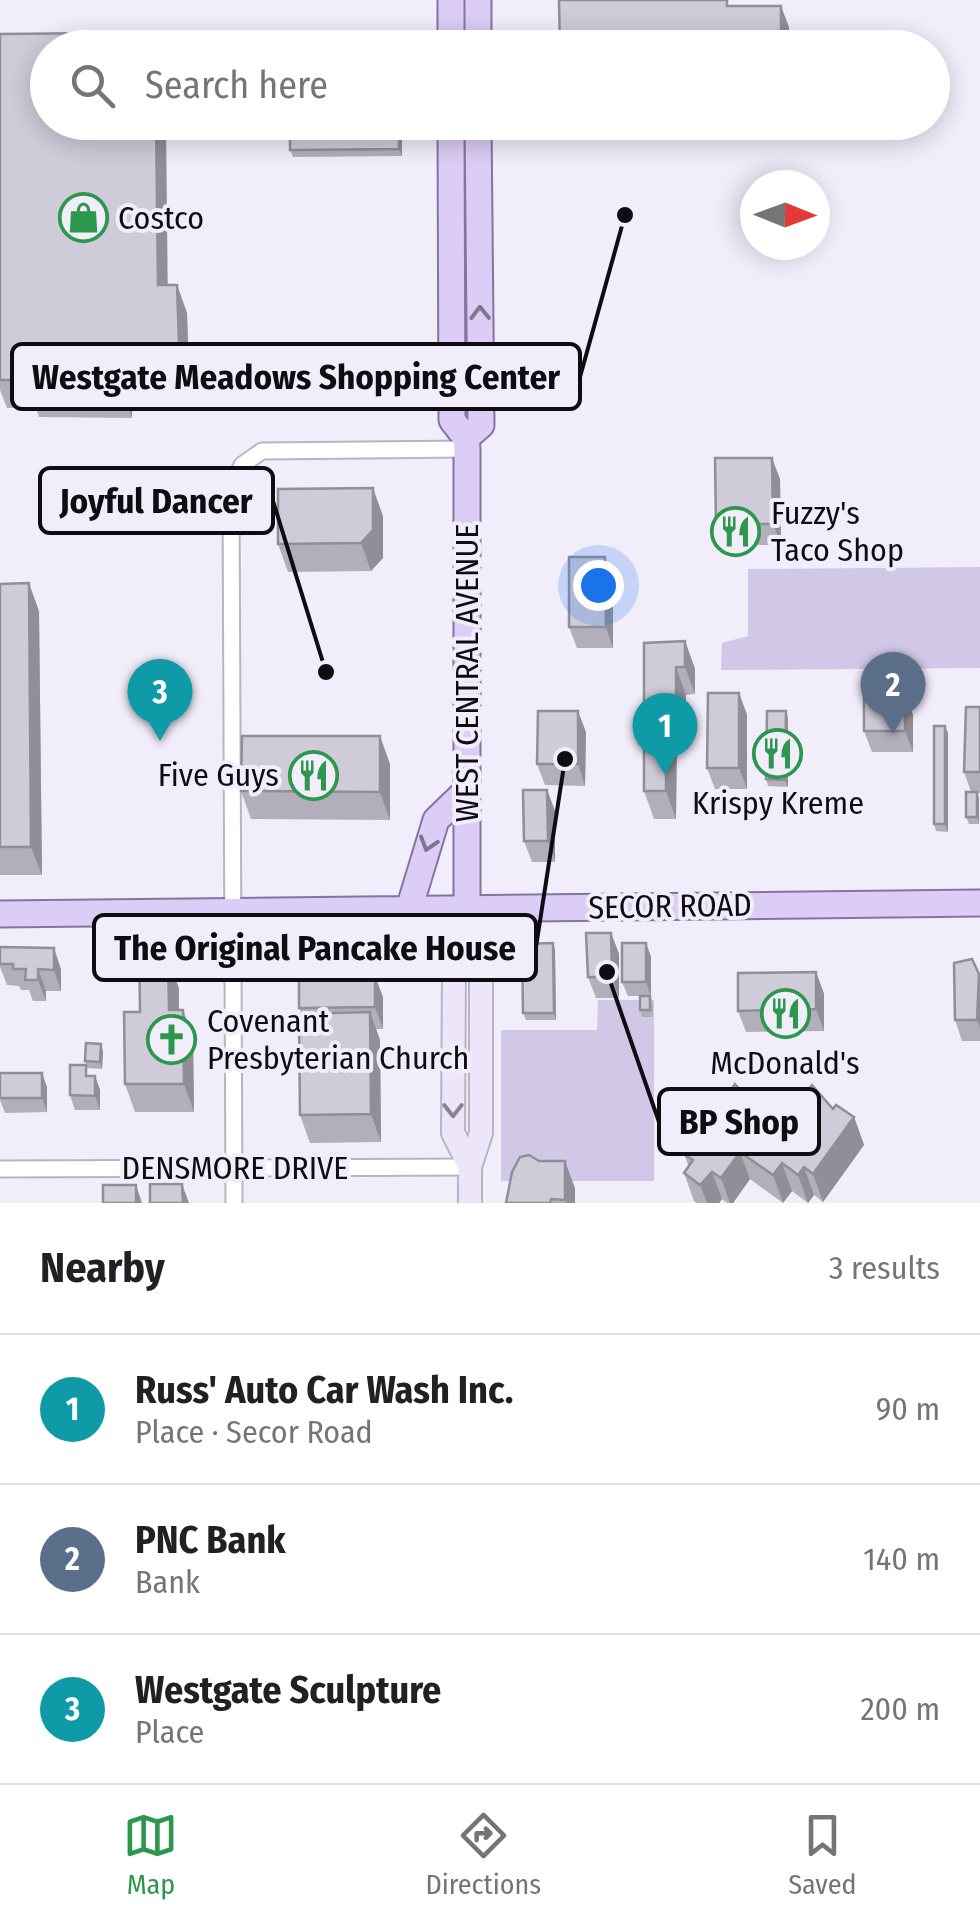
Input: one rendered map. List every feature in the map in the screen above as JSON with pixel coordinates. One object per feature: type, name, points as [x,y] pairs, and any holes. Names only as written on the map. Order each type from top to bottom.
[{"type":"main road","points":[[451,0],[455,30]]},
{"type":"main road","points":[[478,0],[478,30]]},
{"type":"main road","name":"WEST CENTRAL AVENUE","points":[[451,140],[452,420],[466,443],[467,909],[481,966],[481,1133],[470,1168],[470,1203]]},
{"type":"main road","points":[[466,140],[466,160],[479,168]]},
{"type":"main road","name":"WEST CENTRAL AVENUE","points":[[466,443],[481,426],[478,140]]},
{"type":"main road","points":[[409,909],[436,820],[467,790]]},
{"type":"main road","name":"SECOR ROAD","points":[[0,914],[980,903]]},
{"type":"street","points":[[234,1203],[231,503],[236,476],[252,456],[280,449],[466,443]]},
{"type":"street","name":"DENSMORE DRIVE","points":[[0,1170],[470,1168]]},
{"type":"shaded area","points":[[980,567],[980,668],[721,670],[722,643],[748,636],[748,569]]},
{"type":"shaded area","points":[[598,1000],[654,1000],[654,1181],[501,1181],[501,1030],[597,1030]]},
{"type":"building","points":[[559,0],[727,0],[727,6],[781,6],[781,30],[560,30]]},
{"type":"building","name":"Costco","points":[[0,34],[30,34],[30,140],[156,140],[158,285],[177,285],[179,344],[143,380],[122,380],[122,390],[29,389],[28,380],[0,380]]},
{"type":"building","points":[[290,140],[399,140],[399,149],[290,150]]},
{"type":"building","points":[[715,458],[772,458],[773,524],[716,524]]},
{"type":"building","points":[[373,488],[373,530],[361,543],[278,544],[278,489]]},
{"type":"building","points":[[569,557],[605,557],[606,627],[569,627]]},
{"type":"building","points":[[29,583],[31,847],[0,847],[0,584]]},
{"type":"building","points":[[685,641],[685,667],[676,667],[676,703],[666,703],[666,791],[644,791],[644,643]]},
{"type":"building","points":[[874,672],[907,672],[907,697],[874,694]]},
{"type":"building","points":[[708,693],[739,693],[739,768],[707,768]]},
{"type":"building","points":[[864,694],[905,694],[905,731],[864,731]]},
{"type":"building","points":[[966,707],[980,707],[980,772],[964,772]]},
{"type":"building","points":[[538,711],[578,711],[578,764],[537,764]]},
{"type":"building","name":"Krispy Kreme","points":[[767,711],[786,711],[785,780],[766,779]]},
{"type":"building","points":[[934,726],[945,726],[945,824],[934,824]]},
{"type":"building","points":[[242,736],[380,736],[380,792],[241,791]]},
{"type":"building","points":[[523,790],[547,790],[548,841],[524,841]]},
{"type":"building","points":[[966,792],[977,792],[977,817],[966,817]]},
{"type":"building","points":[[586,933],[611,933],[612,977],[588,977]]},
{"type":"building","name":"Covenant Presbyterian Church","points":[[139,937],[162,937],[162,961],[168,961],[169,1010],[183,1010],[184,1084],[125,1084],[124,1012],[140,1012]]},
{"type":"building","points":[[553,943],[554,1013],[523,1013],[522,944]]},
{"type":"building","points":[[622,943],[646,943],[646,982],[622,982]]},
{"type":"building","points":[[0,947],[54,948],[54,970],[38,969],[38,980],[25,980],[26,969],[0,964]]},
{"type":"building","points":[[972,959],[979,974],[977,1020],[955,1020],[954,963]]},
{"type":"building","points":[[816,972],[816,1009],[738,1011],[738,973]]},
{"type":"building","points":[[299,976],[375,976],[375,1007],[299,1008]]},
{"type":"building","points":[[640,996],[650,996],[650,1010],[640,1010]]},
{"type":"building","points":[[370,1012],[371,1114],[300,1115],[299,1014]]},
{"type":"building","points":[[86,1043],[101,1044],[100,1062],[85,1061]]},
{"type":"building","points":[[70,1065],[86,1065],[86,1076],[95,1076],[95,1096],[70,1095]]},
{"type":"building","points":[[0,1073],[42,1073],[42,1098],[0,1098]]},
{"type":"building","points":[[735,1084],[750,1101],[758,1090],[791,1115],[812,1085],[833,1109],[836,1105],[854,1117],[813,1174],[804,1167],[798,1175],[782,1163],[773,1175],[740,1152],[721,1178],[712,1172],[700,1185],[684,1173],[693,1160],[684,1154],[694,1138],[680,1127],[707,1090],[722,1102]]},
{"type":"building","points":[[529,1155],[539,1161],[565,1161],[565,1200],[506,1203],[512,1172],[520,1157]]},
{"type":"building","points":[[150,1184],[182,1184],[183,1203],[150,1203]]},
{"type":"building","points":[[103,1185],[136,1185],[136,1203],[103,1203]]},
{"type":"place","name":"Westgate Meadows Shopping Center","points":[[625,215]]},
{"type":"place","name":"Costco","points":[[83,218]]},
{"type":"place","name":"Fuzzy's Taco Shop","points":[[736,531]]},
{"type":"place","name":"Joyful Dancer","points":[[326,672]]},
{"type":"place","name":"PNC Bank","points":[[893,734]]},
{"type":"place","name":"Westgate Sculpture","points":[[160,741]]},
{"type":"place","name":"Krispy Kreme","points":[[778,753]]},
{"type":"place","name":"The Original Pancake House","points":[[565,759]]},
{"type":"place","name":"Five Guys","points":[[314,775]]},
{"type":"place","name":"Russ' Auto Car Wash Inc.","points":[[665,775]]},
{"type":"place","name":"BP Shop","points":[[607,972]]},
{"type":"place","name":"McDonald's","points":[[785,1013]]},
{"type":"place","name":"Covenant Presbyterian Church","points":[[172,1039]]}]
